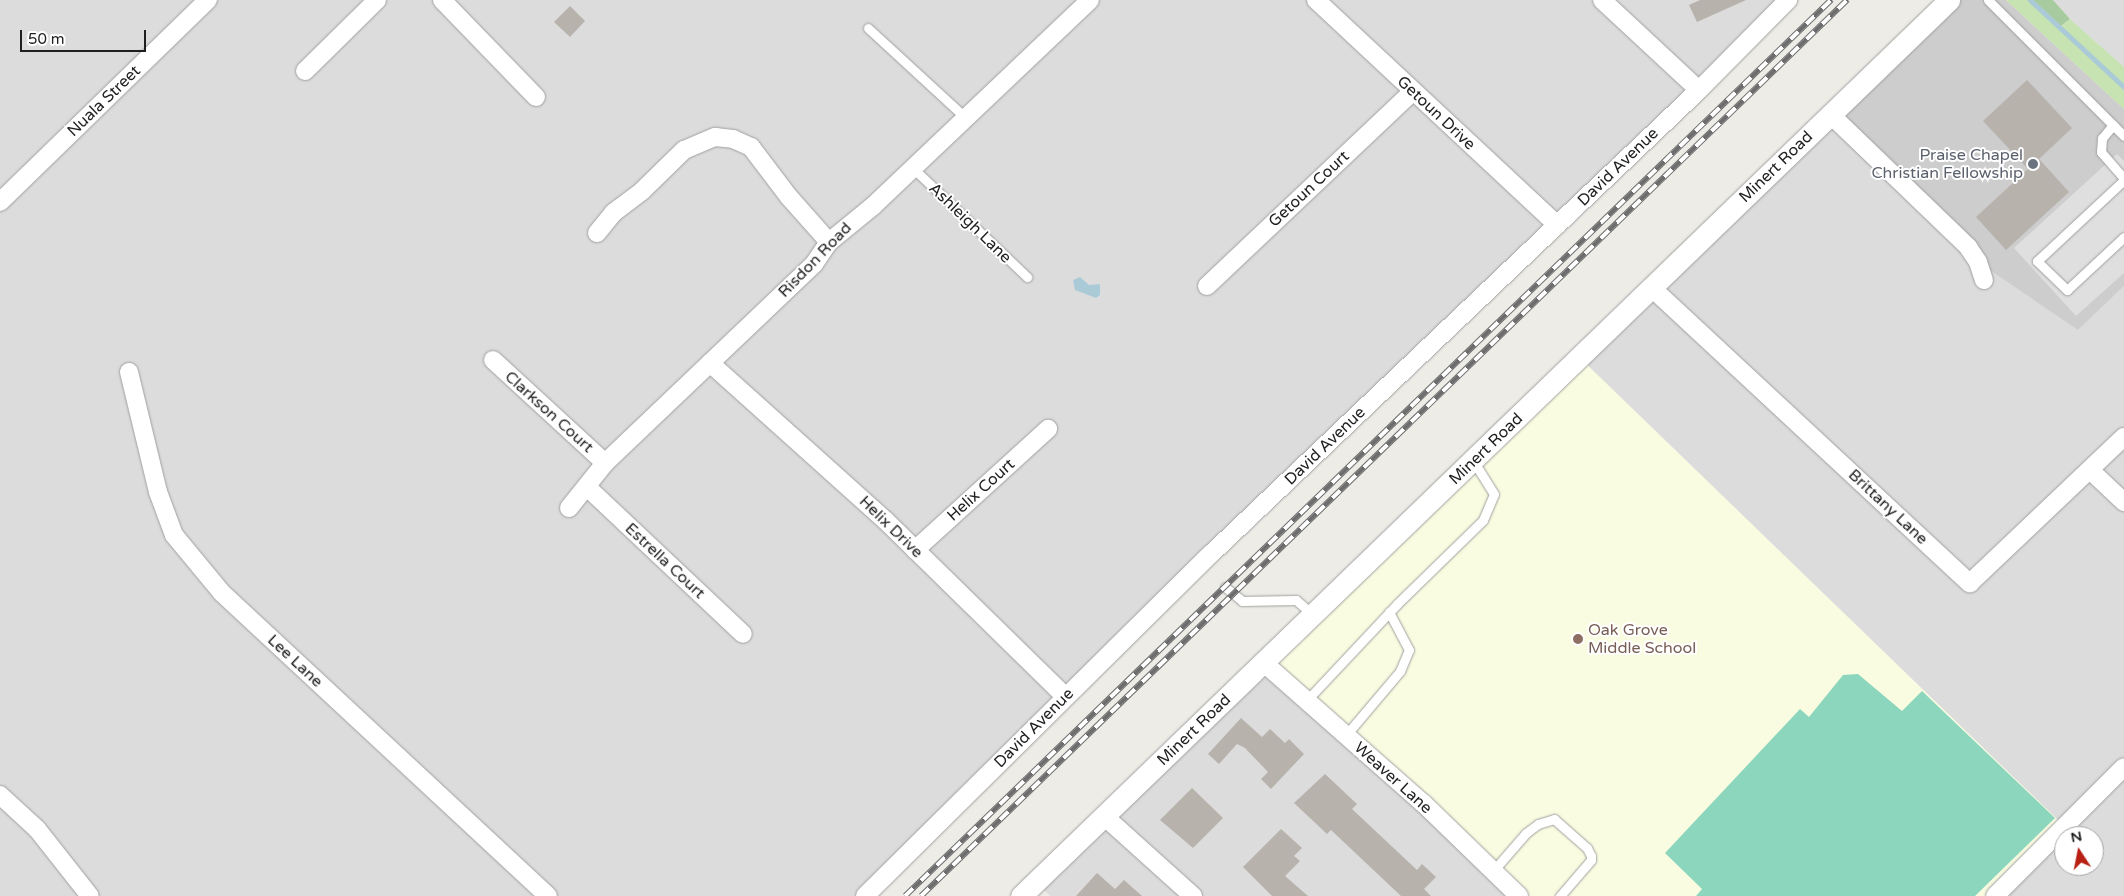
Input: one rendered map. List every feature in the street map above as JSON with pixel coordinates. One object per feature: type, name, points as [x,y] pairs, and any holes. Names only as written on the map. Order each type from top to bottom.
[{"type":"street","name":"Nuala Street","points":[[0,202],[208,0]]},
{"type":"street","points":[[305,70],[377,0]]},
{"type":"street","points":[[442,0],[536,97]]},
{"type":"street","name":"Risdon Road","points":[[569,508],[605,463],[814,264],[829,242],[913,168],[1090,0]]},
{"type":"street","name":"Getoun Drive","points":[[1316,0],[1412,92],[1557,225]]},
{"type":"street","points":[[1602,0],[1699,90]]},
{"type":"street","name":"David Avenue","points":[[865,896],[1066,697],[1699,90],[1788,0]]},
{"type":"street","name":"Minert Road","points":[[1022,896],[1949,0]]},
{"type":"street","name":"Getoun Court","points":[[1207,286],[1412,92]]},
{"type":"street","points":[[1830,114],[1968,247],[1978,262],[1984,280]]},
{"type":"street","points":[[597,233],[613,213],[642,191],[684,150],[715,137],[733,139],[751,146],[789,197],[829,242]]},
{"type":"street","name":"Brittany Lane","points":[[1652,288],[1970,583],[2090,470]]},
{"type":"street","name":"Clarkson Court","points":[[493,360],[605,463]]},
{"type":"street","name":"Helix Drive","points":[[710,363],[885,520],[1066,697]]},
{"type":"street","name":"Lee Lane","points":[[129,372],[158,492],[174,535],[222,593],[548,896]]},
{"type":"street","name":"Helix Court","points":[[915,550],[1048,429]]},
{"type":"street","points":[[2124,437],[2090,470],[2124,502]]},
{"type":"street","name":"Estrella Court","points":[[587,487],[743,634]]},
{"type":"street","name":"Weaver Lane","points":[[1264,663],[1346,735],[1519,896]]},
{"type":"street","points":[[1995,896],[2120,778]]},
{"type":"street","points":[[0,795],[37,829],[90,896]]},
{"type":"street","points":[[1104,816],[1193,896]]},
{"type":"lane","points":[[1988,0],[2124,136]]},
{"type":"lane","points":[[868,28],[966,118]]},
{"type":"lane","points":[[2113,125],[2102,138],[2100,152],[2124,179],[2037,260],[2067,290],[2124,237]]},
{"type":"lane","name":"Ashleigh Lane","points":[[913,168],[1027,277]]},
{"type":"lane","points":[[1306,701],[1389,612],[1483,520],[1494,494],[1474,460]]},
{"type":"lane","points":[[1225,587],[1242,601],[1296,600],[1313,615]]},
{"type":"lane","points":[[1346,735],[1400,671],[1409,650],[1389,612]]},
{"type":"lane","points":[[1493,871],[1526,833],[1538,824],[1554,819],[1587,848],[1591,856],[1591,860],[1560,896]]},
{"type":"shaded area","points":[[0,0],[1788,0],[865,896],[0,896]]},
{"type":"shaded area","points":[[1949,0],[2006,0],[2124,109],[2124,286],[2078,330],[1978,262],[1830,114]]},
{"type":"shaded area","points":[[2053,0],[2124,0],[2124,67],[2070,19]]},
{"type":"shaded area","points":[[1830,114],[2078,330],[2124,286],[2124,896],[1995,896],[2054,838],[2054,876],[2104,876],[2104,826],[2064,826],[1580,358]]},
{"type":"shaded area","points":[[2117,154],[2124,161],[2124,273],[2076,316],[2014,248]]},
{"type":"shaded area","name":"Oak Grove Middle School","points":[[1580,358],[2064,826],[2054,826],[2054,838],[1995,896],[1519,896],[1264,663]]},
{"type":"shaded area","points":[[1264,663],[1519,896],[1050,896],[1036,882]]},
{"type":"green space","points":[[2006,0],[2030,0],[2058,28],[2070,19],[2124,67],[2124,109]]},
{"type":"green space","points":[[2030,0],[2053,0],[2070,19],[2058,28]]},
{"type":"green space","points":[[1858,674],[1902,711],[1922,691],[2055,818],[1975,896],[1696,896],[1702,889],[1665,853],[1800,709],[1809,717],[1843,675]]},
{"type":"water","points":[[1080,277],[1089,285],[1100,284],[1100,295],[1096,298],[1075,290],[1073,280]]},
{"type":"building","points":[[1700,0],[1746,0],[1697,22],[1689,5]]},
{"type":"building","points":[[570,6],[585,21],[570,37],[554,22]]},
{"type":"building","name":"Praise Chapel Christian Fellowship","points":[[2027,80],[2072,128],[2039,159],[2069,192],[2006,250],[1976,217],[2028,169],[1983,121]]},
{"type":"building","points":[[1241,718],[1262,737],[1270,729],[1285,743],[1289,739],[1304,754],[1271,789],[1261,779],[1268,772],[1245,748],[1237,744],[1219,764],[1208,754]]},
{"type":"building","points":[[1325,774],[1357,804],[1352,809],[1417,870],[1422,864],[1436,877],[1424,889],[1431,896],[1401,896],[1331,830],[1327,834],[1294,803]]},
{"type":"building","points":[[1192,788],[1223,818],[1193,848],[1160,820]]},
{"type":"building","points":[[1281,829],[1302,848],[1294,856],[1300,861],[1285,876],[1308,896],[1272,896],[1243,867]]},
{"type":"building","points":[[1097,873],[1115,889],[1124,880],[1142,896],[1076,896]]},
{"type":"waterway","points":[[2030,0],[2124,87]]},
{"type":"railway","points":[[905,896],[1831,0]]},
{"type":"railway","points":[[921,896],[1847,0]]},
{"type":"place","name":"Praise Chapel Christian Fellowship","points":[[2033,164]]},
{"type":"place","name":"Oak Grove Middle School","points":[[1578,639]]}]
